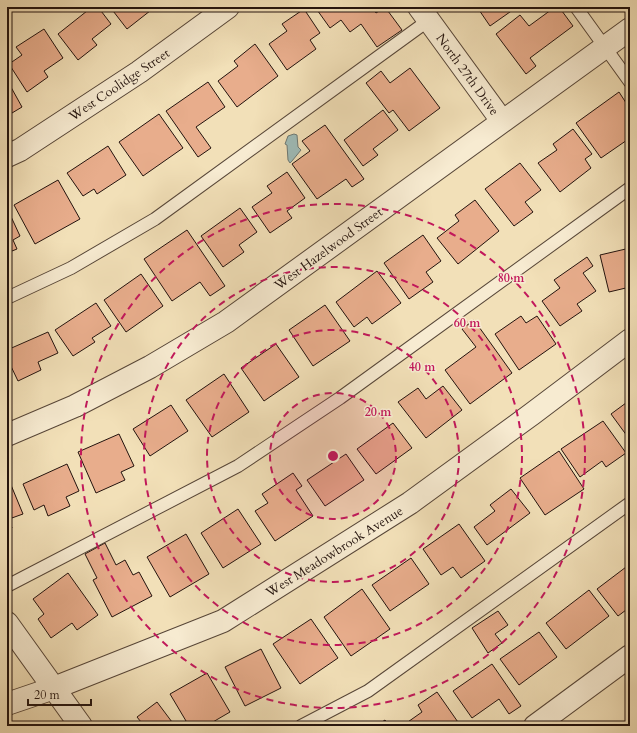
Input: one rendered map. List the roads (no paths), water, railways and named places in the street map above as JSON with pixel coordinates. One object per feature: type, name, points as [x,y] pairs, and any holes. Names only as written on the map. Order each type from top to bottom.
[{"type":"street","name":"West Coolidge Street","points":[[7,156],[20,150],[139,72],[228,7]]},
{"type":"street","name":"North 27th Drive","points":[[424,13],[502,121]]},
{"type":"street","name":"West Hazelwood Street","points":[[7,435],[89,399],[150,367],[226,322],[630,29]]},
{"type":"street","name":"West Meadowbrook Avenue","points":[[7,704],[54,688],[223,621],[410,502],[532,414],[630,340]]},
{"type":"street","points":[[7,623],[81,726]]},
{"type":"street","points":[[535,726],[630,656]]},
{"type":"lane","points":[[576,7],[630,82]]},
{"type":"lane","points":[[7,298],[71,268],[155,219],[424,13]]},
{"type":"lane","points":[[7,586],[238,466],[340,398],[630,188]]},
{"type":"lane","points":[[301,726],[368,691],[630,502]]},
{"type":"water","points":[[294,134],[297,135],[298,147],[301,150],[290,163],[288,160],[287,145],[285,144],[288,136]]}]
